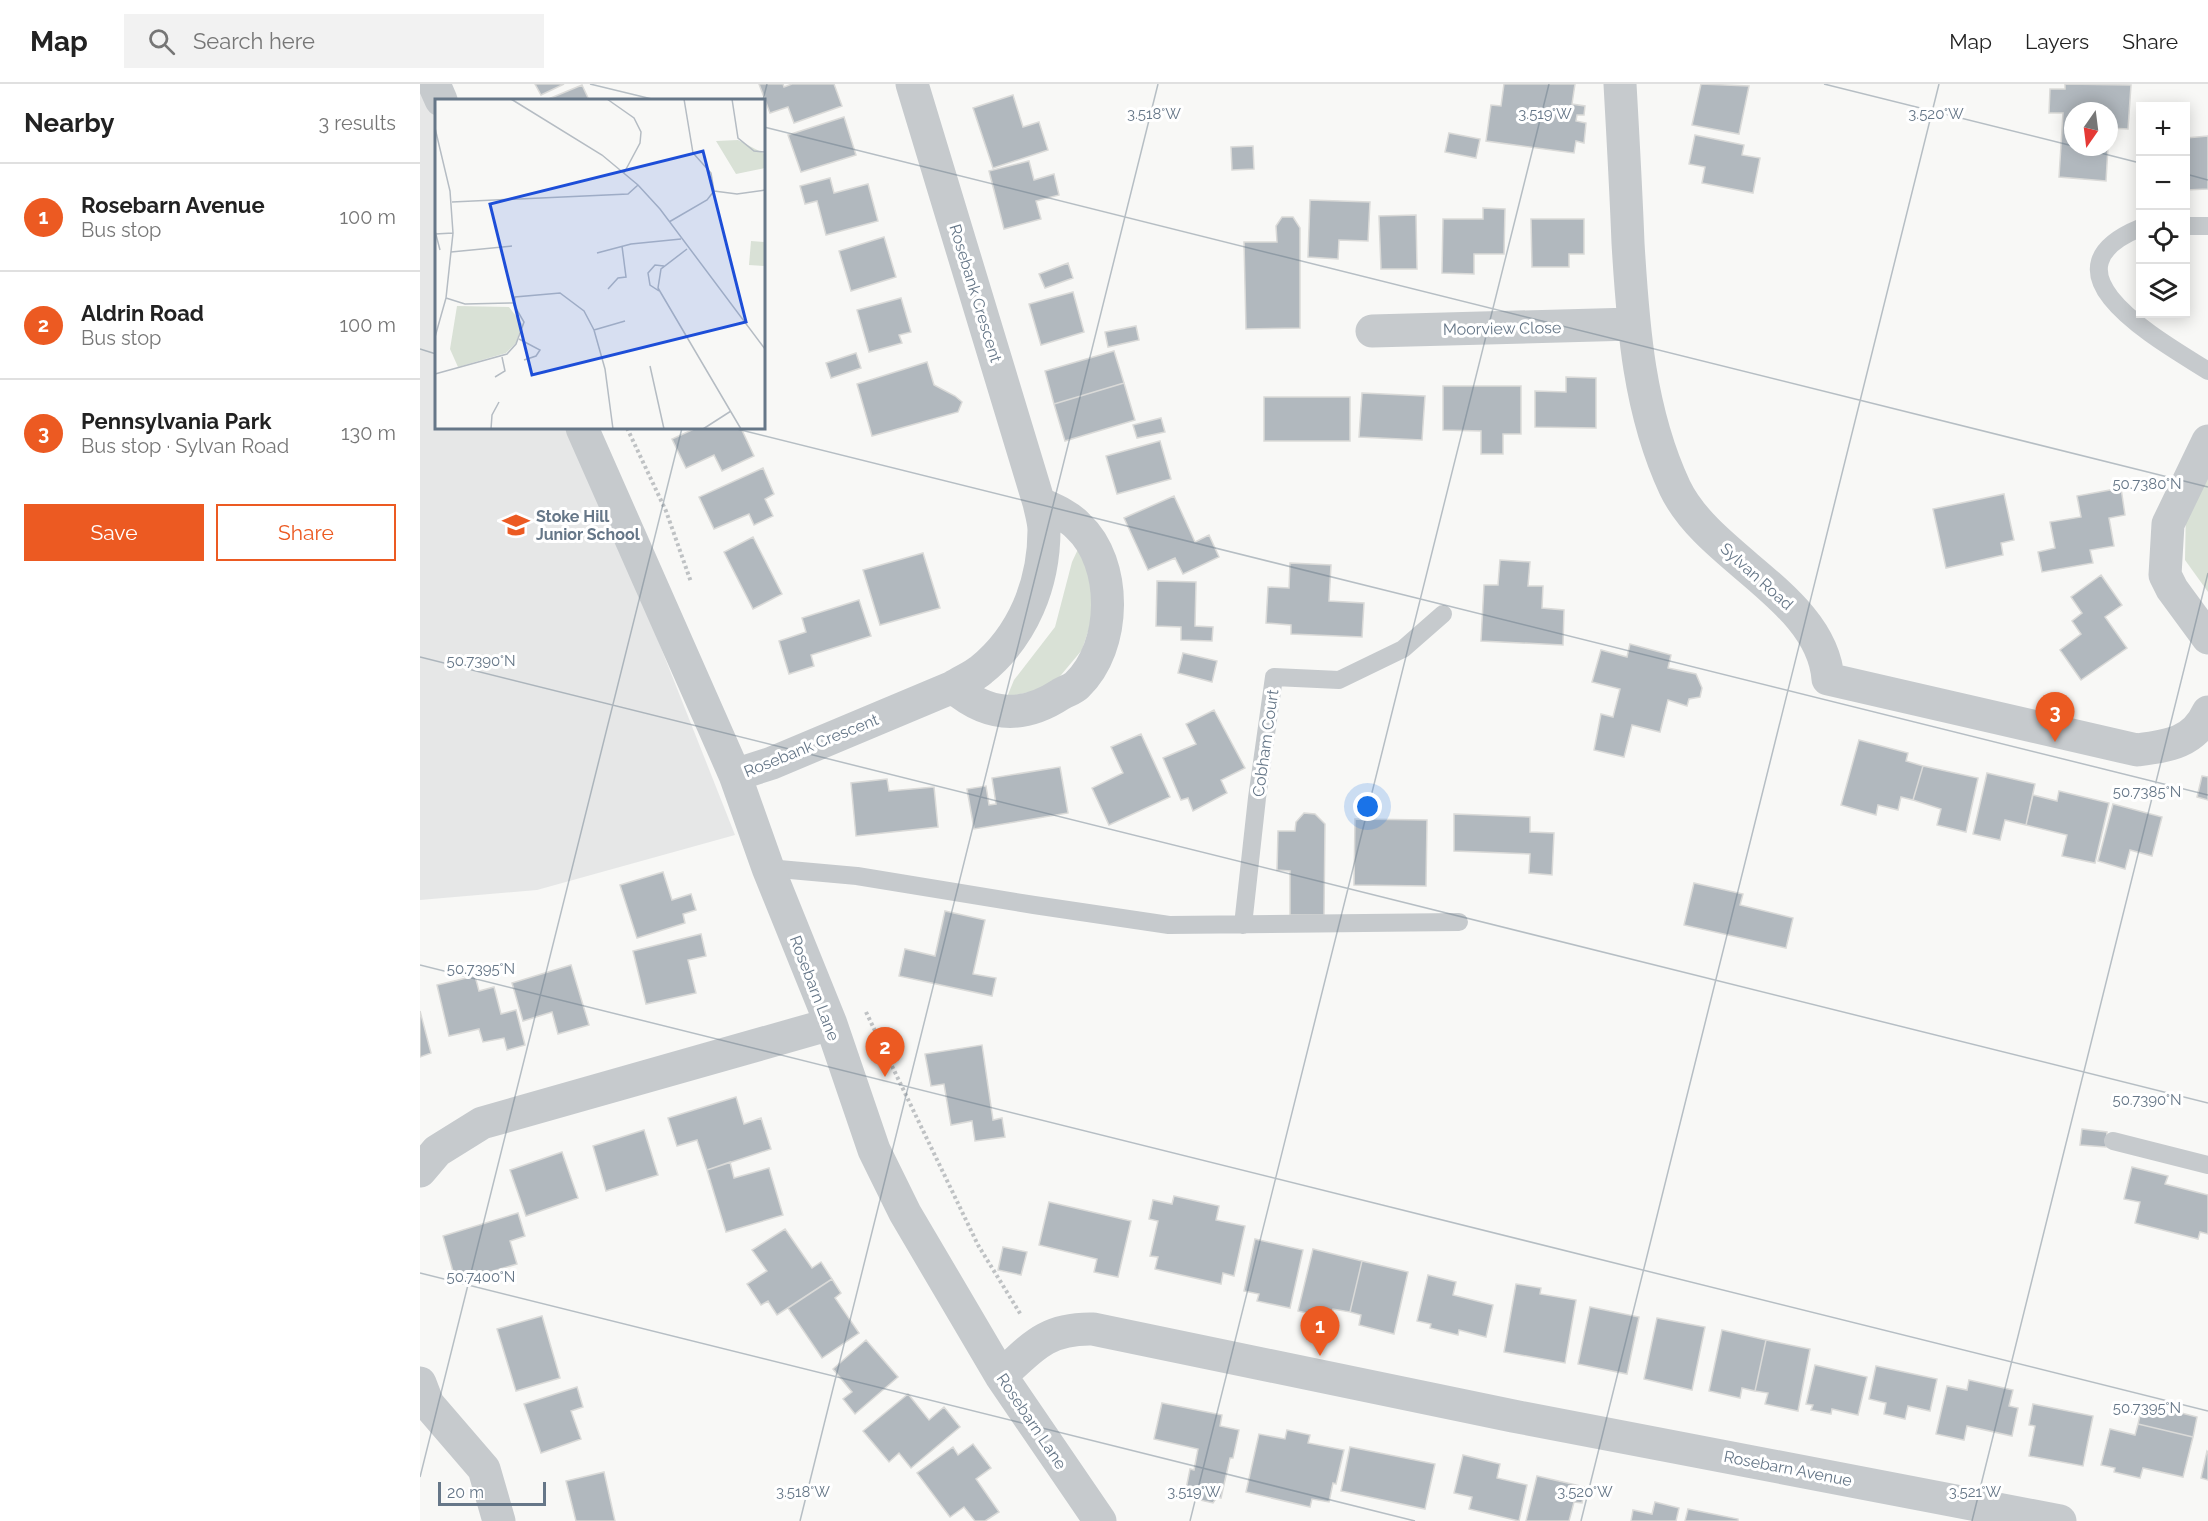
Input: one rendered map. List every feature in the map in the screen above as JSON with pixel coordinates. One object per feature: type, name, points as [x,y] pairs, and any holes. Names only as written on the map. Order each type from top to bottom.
[{"type":"street","points":[[434,84],[441,99]]},
{"type":"street","name":"Rosebank Crescent","points":[[735,775],[772,763],[953,687],[981,670],[1005,646],[1032,602],[1038,580],[1044,528],[1039,503],[912,84]]},
{"type":"street","name":"Sylvan Road","points":[[1620,84],[1633,324],[1644,396],[1658,444],[1676,490],[1698,522],[1796,611],[1823,651],[1828,679],[2137,750],[2171,746],[2190,735],[2203,723],[2208,712]]},
{"type":"street","name":"Moorview Close","points":[[1372,331],[1633,324]]},
{"type":"street","name":"Rosebarn Lane","points":[[582,429],[735,775],[768,868],[831,1024],[874,1150],[905,1213],[1086,1516]]},
{"type":"street","points":[[2208,441],[2168,524],[2165,575],[2172,589],[2208,638]]},
{"type":"street","points":[[953,687],[967,699],[984,707],[1003,712],[1027,711],[1049,703],[1077,684],[1092,664],[1100,646],[1106,621],[1108,597],[1104,569],[1098,553],[1077,524],[1039,503]]},
{"type":"street","points":[[420,1171],[437,1151],[482,1123],[831,1024]]},
{"type":"street","name":"Rosebarn Avenue","points":[[1002,1376],[1037,1342],[1072,1328],[1093,1329],[1513,1416],[2060,1521]]},
{"type":"street","points":[[420,1383],[428,1404],[484,1469],[499,1521]]},
{"type":"lane","points":[[2190,226],[2208,226]]},
{"type":"lane","points":[[2136,230],[2121,236],[2100,259],[2100,283],[2110,299],[2130,319],[2208,371]]},
{"type":"lane","name":"Cobham Court","points":[[1243,925],[1274,677],[1340,680],[1403,650],[1443,614]]},
{"type":"lane","points":[[768,868],[857,876],[1169,925],[1459,922]]},
{"type":"lane","points":[[2113,1141],[2208,1165]]},
{"type":"path","points":[[627,429],[666,511],[693,588]]},
{"type":"path","points":[[863,1007],[978,1245],[1037,1342]]},
{"type":"shaded area","name":"Stoke Hill Junior School","points":[[420,84],[435,115],[435,429],[574,429],[735,835],[537,890],[420,900]]},
{"type":"shaded area","points":[[2208,467],[2208,592],[2185,560],[2186,506]]},
{"type":"shaded area","points":[[1080,545],[1094,590],[1095,610],[1082,650],[1051,687],[1007,697],[1014,680],[1055,627],[1072,562]]},
{"type":"building","points":[[535,84],[564,84],[541,95]]},
{"type":"building","points":[[759,84],[783,84],[784,87],[792,84],[834,84],[842,106],[794,123],[788,107],[770,113]]},
{"type":"building","points":[[1504,84],[1575,84],[1572,104],[1585,106],[1584,115],[1577,115],[1576,121],[1586,123],[1584,143],[1576,141],[1574,153],[1486,141],[1491,105],[1501,106]]},
{"type":"building","points":[[1701,84],[1749,86],[1739,134],[1692,125]]},
{"type":"building","points":[[2065,84],[2131,85],[2128,129],[2118,128],[2118,102],[2064,102],[2064,156],[2107,156],[2106,181],[2059,177],[2063,113],[2049,113],[2050,89],[2065,89]]},
{"type":"building","points":[[582,85],[589,99],[548,99]]},
{"type":"building","points":[[1013,95],[1023,127],[1039,122],[1048,150],[993,168],[973,108]]},
{"type":"building","points":[[844,117],[856,155],[801,172],[788,135]]},
{"type":"building","points":[[1449,133],[1480,139],[1476,158],[1445,152]]},
{"type":"building","points":[[1695,135],[1744,145],[1742,155],[1760,158],[1753,193],[1702,183],[1705,167],[1689,164]]},
{"type":"building","points":[[2208,136],[2208,189],[2190,190],[2190,138]]},
{"type":"building","points":[[1253,146],[1254,169],[1232,170],[1231,147]]},
{"type":"building","points":[[1029,161],[1034,180],[1054,174],[1059,195],[1036,201],[1041,219],[1004,229],[989,171]]},
{"type":"building","points":[[830,178],[834,193],[868,184],[878,221],[826,235],[817,201],[805,204],[800,186]]},
{"type":"building","points":[[1310,200],[1370,202],[1368,241],[1339,240],[1338,259],[1308,257]]},
{"type":"building","points":[[1483,208],[1505,209],[1504,254],[1474,254],[1474,274],[1442,273],[1443,219],[1483,219]]},
{"type":"building","points":[[1416,215],[1417,269],[1381,269],[1379,216]]},
{"type":"building","points":[[1282,217],[1293,217],[1300,228],[1300,328],[1246,329],[1244,242],[1277,242],[1276,226]]},
{"type":"building","points":[[1531,219],[1584,219],[1584,254],[1569,254],[1569,267],[1532,267]]},
{"type":"building","points":[[884,237],[896,277],[851,291],[839,251]]},
{"type":"building","points":[[1068,263],[1073,278],[1045,288],[1039,274]]},
{"type":"building","points":[[1073,292],[1084,332],[1041,345],[1029,304]]},
{"type":"building","points":[[901,298],[911,332],[899,335],[902,343],[869,352],[857,310]]},
{"type":"building","points":[[1136,326],[1139,340],[1108,347],[1105,332]]},
{"type":"building","points":[[1114,351],[1124,383],[1054,404],[1045,371]]},
{"type":"building","points":[[856,353],[861,368],[831,378],[826,363]]},
{"type":"building","points":[[927,362],[934,385],[962,402],[958,412],[872,436],[857,384]]},
{"type":"building","points":[[1566,377],[1596,378],[1596,428],[1535,427],[1535,391],[1566,392]]},
{"type":"building","points":[[1124,383],[1135,420],[1065,441],[1054,404]]},
{"type":"building","points":[[1443,386],[1521,386],[1521,434],[1503,434],[1503,454],[1481,454],[1481,431],[1443,430]]},
{"type":"building","points":[[1362,393],[1425,396],[1422,440],[1359,437]]},
{"type":"building","points":[[1264,397],[1350,397],[1350,441],[1264,441]]},
{"type":"building","points":[[1161,418],[1165,432],[1137,438],[1133,425]]},
{"type":"building","points":[[694,429],[741,429],[754,456],[722,471],[714,455],[686,468],[672,439]]},
{"type":"building","points":[[1160,441],[1171,479],[1117,494],[1106,456]]},
{"type":"building","points":[[763,468],[774,494],[765,499],[773,516],[754,525],[749,514],[714,529],[699,497]]},
{"type":"building","points":[[2121,488],[2125,515],[2109,518],[2114,546],[2090,550],[2093,563],[2042,572],[2038,552],[2055,548],[2050,522],[2081,517],[2077,496]]},
{"type":"building","points":[[2004,494],[2014,540],[2001,543],[2003,555],[1946,568],[1933,509]]},
{"type":"building","points":[[1174,496],[1195,542],[1209,535],[1219,557],[1183,574],[1175,558],[1148,570],[1124,518]]},
{"type":"building","points":[[753,537],[782,594],[753,609],[724,552]]},
{"type":"building","points":[[923,553],[940,608],[880,625],[863,570]]},
{"type":"building","points":[[1500,560],[1530,562],[1528,586],[1543,586],[1542,608],[1564,610],[1563,645],[1481,641],[1484,585],[1498,585]]},
{"type":"building","points":[[1290,563],[1331,565],[1329,601],[1364,603],[1362,637],[1291,634],[1291,625],[1266,623],[1268,587],[1289,588]]},
{"type":"building","points":[[2101,575],[2122,605],[2105,617],[2127,648],[2081,680],[2060,650],[2081,634],[2072,621],[2082,613],[2071,597]]},
{"type":"building","points":[[1157,581],[1196,582],[1195,626],[1213,627],[1212,641],[1181,640],[1181,627],[1156,626]]},
{"type":"building","points":[[859,600],[871,636],[811,655],[814,666],[789,674],[779,641],[806,632],[802,618]]},
{"type":"building","points":[[1630,644],[1671,655],[1668,668],[1696,674],[1702,688],[1700,697],[1689,699],[1687,706],[1668,700],[1660,732],[1632,725],[1624,757],[1594,750],[1601,714],[1613,717],[1620,689],[1592,682],[1601,650],[1627,657]]},
{"type":"building","points":[[1183,653],[1217,661],[1212,682],[1178,673]]},
{"type":"building","points":[[1214,710],[1245,768],[1221,780],[1227,793],[1193,811],[1188,798],[1181,800],[1163,758],[1196,744],[1186,724]]},
{"type":"building","points":[[1141,734],[1170,797],[1109,825],[1092,788],[1123,773],[1111,747]]},
{"type":"building","points":[[1859,740],[1908,753],[1906,761],[1923,766],[1913,800],[1901,797],[1898,810],[1878,805],[1876,815],[1841,805]]},
{"type":"building","points":[[1923,766],[1978,778],[1966,832],[1937,825],[1941,809],[1913,800]]},
{"type":"building","points":[[1060,767],[1068,813],[974,829],[967,789],[986,786],[989,805],[996,804],[992,778]]},
{"type":"building","points":[[1987,773],[2035,784],[2026,825],[2005,820],[2000,840],[1973,834]]},
{"type":"building","points":[[2202,776],[2208,777],[2208,800],[2197,797]]},
{"type":"building","points":[[887,779],[889,791],[934,787],[938,827],[856,836],[851,783]]},
{"type":"building","points":[[2059,791],[2109,803],[2095,863],[2062,856],[2067,835],[2026,825],[2033,795],[2057,801]]},
{"type":"building","points":[[2113,804],[2162,817],[2152,856],[2130,850],[2125,869],[2098,861]]},
{"type":"building","points":[[1304,813],[1315,814],[1325,824],[1324,915],[1290,915],[1290,871],[1277,870],[1278,831],[1295,831],[1296,822]]},
{"type":"building","points":[[1454,814],[1530,817],[1530,832],[1554,833],[1552,875],[1529,873],[1530,854],[1454,851]]},
{"type":"building","points":[[1355,819],[1427,820],[1426,886],[1354,885]]},
{"type":"building","points":[[663,872],[672,900],[691,894],[696,910],[683,914],[685,923],[637,938],[620,885]]},
{"type":"building","points":[[1694,883],[1743,894],[1740,905],[1793,918],[1786,948],[1684,925]]},
{"type":"building","points":[[945,911],[985,920],[973,974],[996,978],[992,996],[899,976],[905,949],[935,956]]},
{"type":"building","points":[[701,934],[706,956],[688,960],[696,993],[646,1004],[633,951]]},
{"type":"building","points":[[571,965],[589,1025],[558,1034],[552,1012],[523,1021],[512,983]]},
{"type":"building","points":[[475,976],[479,991],[494,987],[501,1014],[516,1010],[525,1045],[507,1050],[504,1038],[483,1042],[479,1029],[449,1036],[437,985]]},
{"type":"building","points":[[420,1011],[431,1053],[420,1057]]},
{"type":"building","points":[[982,1045],[993,1120],[1002,1118],[1005,1137],[975,1141],[972,1121],[951,1125],[944,1084],[931,1086],[925,1054]]},
{"type":"building","points":[[736,1097],[744,1124],[761,1118],[771,1149],[707,1170],[697,1140],[677,1146],[668,1118]]},
{"type":"building","points":[[2082,1129],[2107,1132],[2106,1147],[2080,1145]]},
{"type":"building","points":[[644,1130],[658,1175],[606,1191],[593,1146]]},
{"type":"building","points":[[562,1152],[578,1198],[526,1216],[510,1170]]},
{"type":"building","points":[[730,1162],[734,1178],[769,1168],[783,1215],[726,1232],[707,1170]]},
{"type":"building","points":[[2132,1167],[2168,1176],[2165,1184],[2208,1195],[2208,1234],[2200,1232],[2198,1239],[2135,1223],[2140,1202],[2124,1199]]},
{"type":"building","points":[[1174,1196],[1219,1206],[1216,1220],[1245,1226],[1234,1276],[1223,1273],[1221,1284],[1155,1269],[1158,1257],[1150,1256],[1158,1221],[1149,1219],[1153,1200],[1172,1204]]},
{"type":"building","points":[[1049,1202],[1131,1221],[1118,1277],[1094,1272],[1097,1259],[1039,1245]]},
{"type":"building","points":[[518,1213],[525,1236],[510,1241],[517,1264],[456,1282],[443,1236]]},
{"type":"building","points":[[785,1229],[812,1268],[821,1262],[832,1279],[777,1315],[768,1301],[761,1305],[747,1284],[767,1271],[752,1250]]},
{"type":"building","points":[[1255,1239],[1303,1250],[1290,1308],[1257,1301],[1259,1294],[1244,1291]]},
{"type":"building","points":[[1003,1247],[1027,1252],[1021,1275],[998,1270]]},
{"type":"building","points":[[1313,1249],[1362,1261],[1350,1312],[1333,1309],[1331,1319],[1298,1311]]},
{"type":"building","points":[[1362,1261],[1408,1272],[1394,1334],[1359,1325],[1361,1315],[1350,1312]]},
{"type":"building","points":[[1428,1275],[1456,1282],[1453,1295],[1493,1305],[1486,1337],[1459,1330],[1458,1335],[1430,1328],[1431,1324],[1417,1321]]},
{"type":"building","points":[[832,1279],[841,1293],[835,1298],[859,1333],[822,1358],[788,1308]]},
{"type":"building","points":[[1516,1284],[1541,1288],[1540,1294],[1576,1300],[1565,1363],[1504,1352]]},
{"type":"building","points":[[1590,1307],[1639,1317],[1627,1374],[1578,1364]]},
{"type":"building","points":[[542,1316],[560,1378],[516,1391],[497,1329]]},
{"type":"building","points":[[1657,1318],[1705,1327],[1692,1390],[1644,1379]]},
{"type":"building","points":[[1722,1330],[1766,1340],[1755,1391],[1742,1388],[1740,1398],[1709,1391]]},
{"type":"building","points":[[866,1340],[898,1377],[855,1414],[843,1399],[852,1392],[833,1369]]},
{"type":"building","points":[[1766,1340],[1810,1349],[1798,1411],[1765,1404],[1768,1393],[1755,1391]]},
{"type":"building","points":[[1815,1365],[1867,1377],[1858,1415],[1832,1409],[1831,1414],[1811,1410],[1813,1405],[1806,1404]]},
{"type":"building","points":[[1876,1366],[1937,1379],[1930,1411],[1908,1406],[1905,1419],[1884,1414],[1886,1403],[1869,1399]]},
{"type":"building","points":[[1969,1380],[2013,1390],[2009,1406],[2018,1408],[2012,1436],[1967,1426],[1964,1440],[1936,1434],[1947,1386],[1967,1390]]},
{"type":"building","points":[[577,1387],[583,1407],[571,1411],[581,1439],[541,1453],[524,1404]]},
{"type":"building","points":[[908,1394],[929,1420],[944,1407],[960,1427],[911,1468],[899,1453],[889,1462],[863,1431]]},
{"type":"building","points":[[1162,1403],[1222,1415],[1220,1426],[1239,1430],[1221,1498],[1217,1497],[1213,1503],[1191,1498],[1192,1490],[1186,1489],[1190,1469],[1194,1470],[1198,1449],[1154,1439]]},
{"type":"building","points":[[2143,1403],[2197,1417],[2193,1437],[2138,1424]]},
{"type":"building","points":[[2033,1404],[2093,1416],[2083,1466],[2029,1456],[2035,1426],[2029,1425]]},
{"type":"building","points":[[2138,1424],[2193,1437],[2183,1477],[2143,1468],[2140,1478],[2114,1472],[2115,1468],[2101,1465],[2110,1429],[2135,1435]]},
{"type":"building","points":[[1287,1430],[1310,1435],[1308,1443],[1344,1450],[1329,1502],[1312,1499],[1310,1507],[1246,1492],[1259,1434],[1285,1439]]},
{"type":"building","points":[[973,1444],[991,1468],[976,1479],[999,1512],[985,1521],[975,1521],[964,1507],[950,1517],[917,1473],[953,1447],[958,1455]]},
{"type":"building","points":[[1350,1447],[1435,1464],[1425,1509],[1341,1491]]},
{"type":"building","points":[[2208,1452],[2208,1480],[2201,1478]]},
{"type":"building","points":[[1463,1455],[1500,1464],[1497,1478],[1527,1485],[1519,1521],[1469,1509],[1472,1497],[1454,1493]]},
{"type":"building","points":[[604,1472],[615,1521],[576,1521],[566,1481]]},
{"type":"building","points":[[1537,1476],[1585,1487],[1582,1503],[1574,1502],[1569,1521],[1526,1521]]},
{"type":"building","points":[[1655,1502],[1679,1508],[1676,1521],[1631,1521],[1633,1510],[1652,1514]]},
{"type":"building","points":[[1688,1509],[1738,1519],[1738,1521],[1685,1521]]},
{"type":"place","name":"Stoke Hill Junior School","points":[[516,525]]},
{"type":"place","name":"Pennsylvania Park","points":[[2055,742]]},
{"type":"place","name":"Aldrin Road","points":[[885,1077]]},
{"type":"place","name":"Rosebarn Avenue","points":[[1320,1356]]}]
